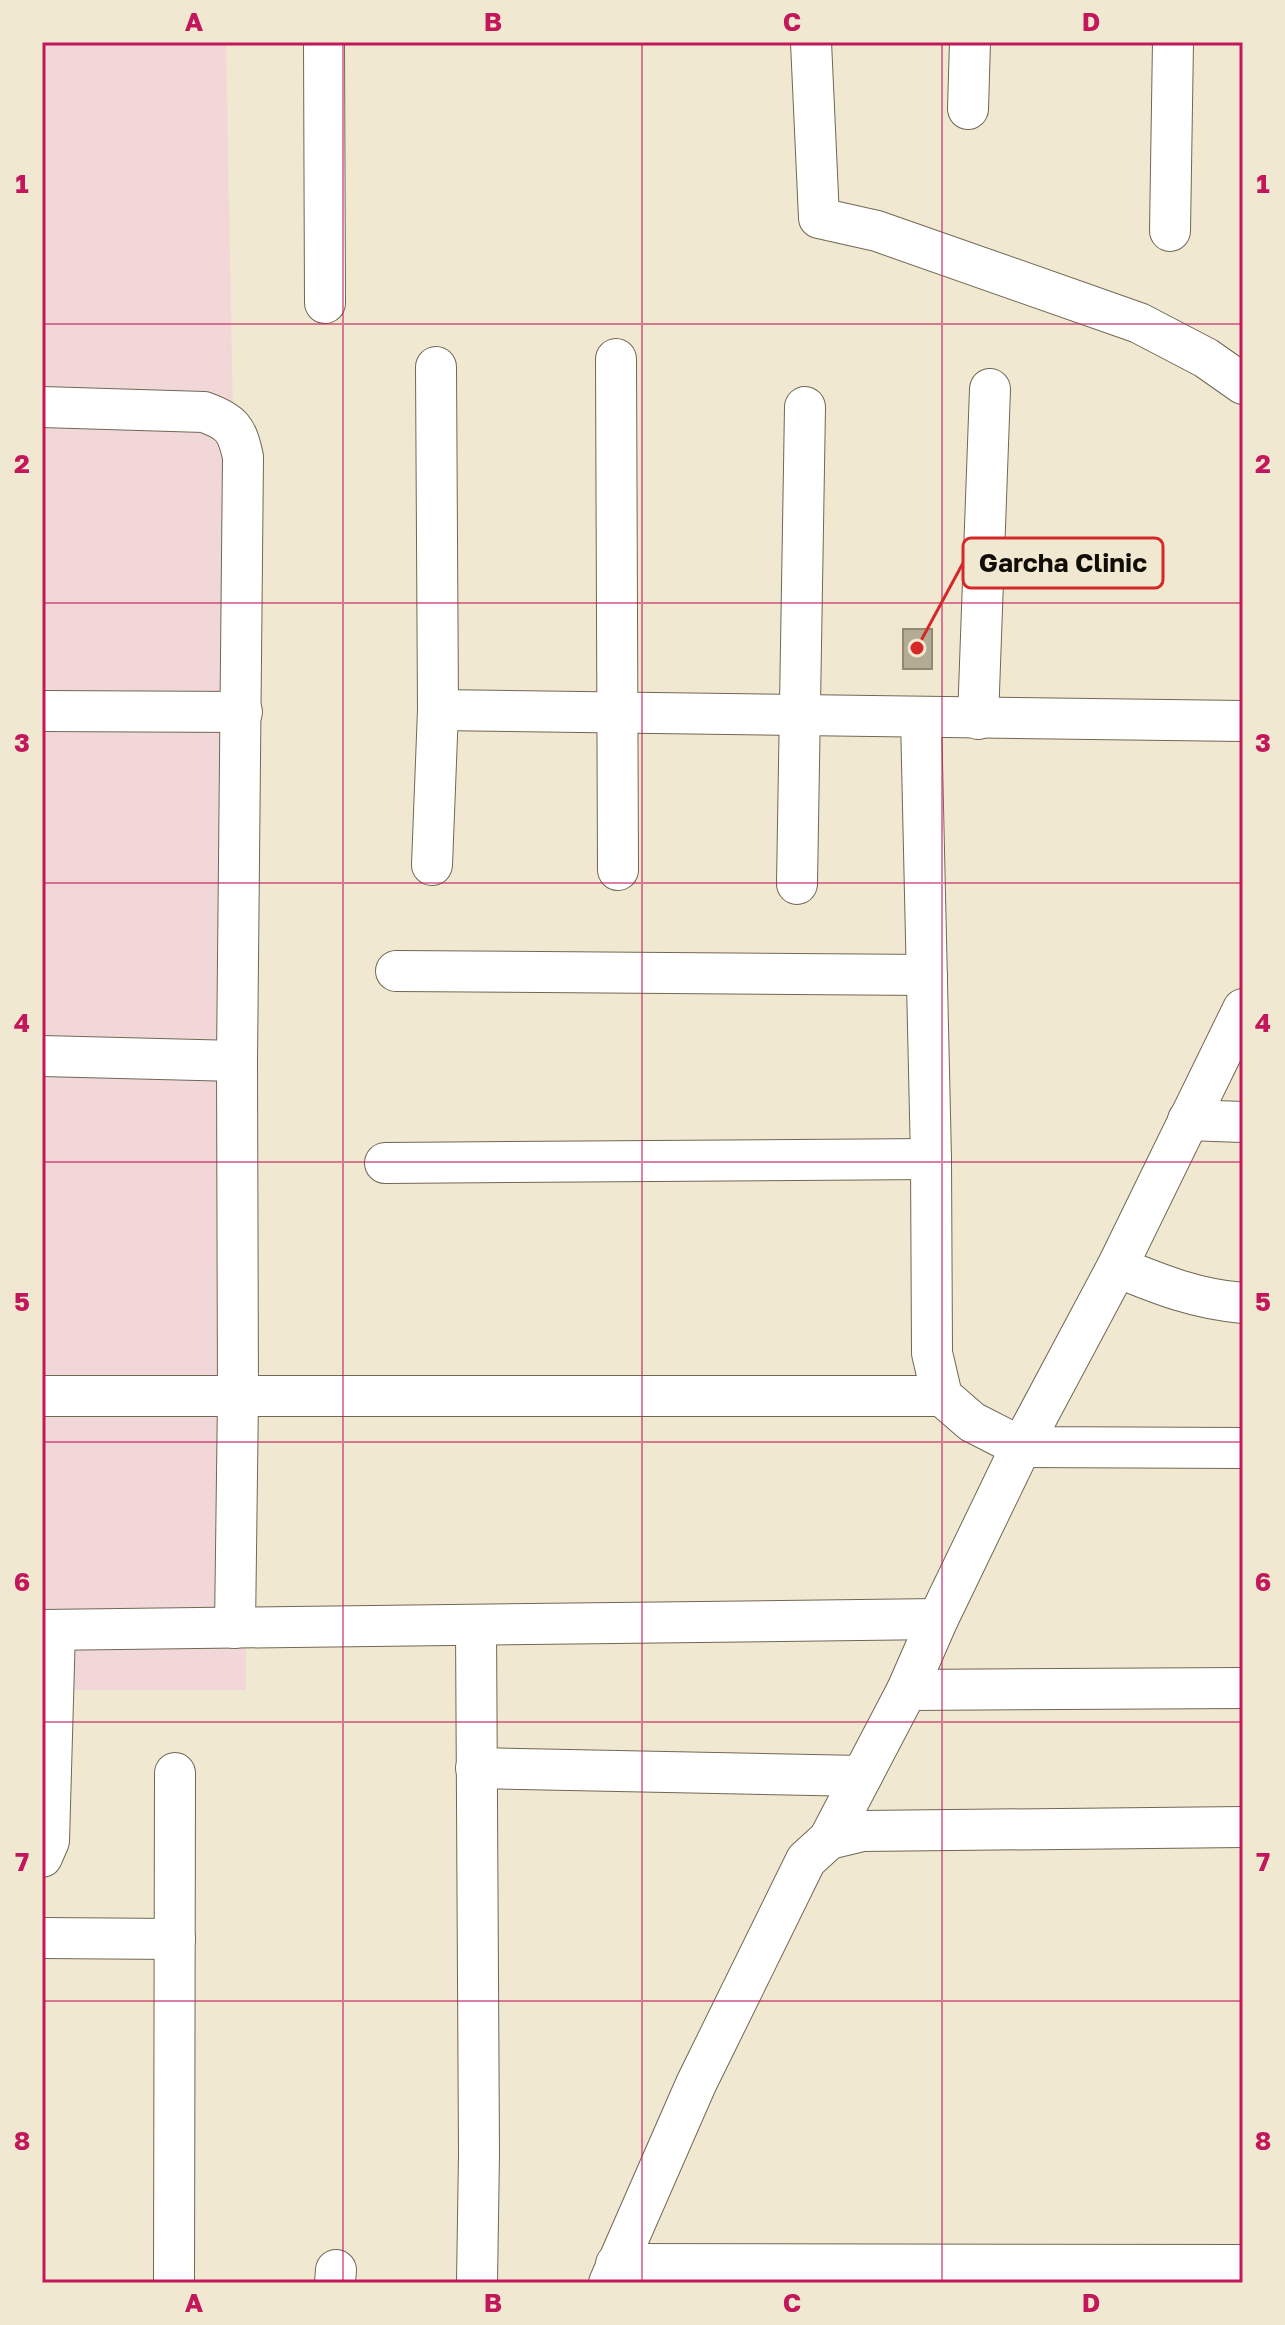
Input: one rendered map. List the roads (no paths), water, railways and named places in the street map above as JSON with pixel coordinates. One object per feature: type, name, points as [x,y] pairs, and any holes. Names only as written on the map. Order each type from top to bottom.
[{"type":"street","points":[[324,42],[325,303]]},
{"type":"street","points":[[811,42],[819,218],[877,231],[1139,323],[1206,358],[1243,384]]},
{"type":"street","points":[[968,109],[970,42]]},
{"type":"street","points":[[1170,231],[1173,42]]},
{"type":"street","points":[[616,359],[618,870]]},
{"type":"street","points":[[432,865],[438,710],[436,367]]},
{"type":"street","points":[[978,719],[990,389]]},
{"type":"street","points":[[42,407],[204,412],[224,419],[238,434],[243,457],[235,1628]]},
{"type":"street","points":[[797,884],[805,407]]},
{"type":"street","points":[[438,710],[1243,721]]},
{"type":"street","points":[[42,711],[242,712]]},
{"type":"street","points":[[921,718],[932,1353],[942,1396],[972,1422],[1021,1447],[1243,1448]]},
{"type":"street","points":[[396,971],[927,975]]},
{"type":"street","points":[[1243,1009],[1117,1267],[1021,1447],[907,1690],[829,1839],[806,1860],[696,2084],[612,2274],[1243,2265]]},
{"type":"street","points":[[42,1056],[237,1061]]},
{"type":"street","points":[[1188,1120],[1243,1122]]},
{"type":"street","points":[[385,1163],[931,1159]]},
{"type":"street","points":[[1117,1267],[1172,1290],[1209,1300],[1243,1303]]},
{"type":"street","points":[[42,1396],[942,1396]]},
{"type":"street","points":[[42,1857],[49,1841],[49,1630],[938,1619]]},
{"type":"street","points":[[476,1625],[477,2283]]},
{"type":"street","points":[[907,1690],[1243,1688]]},
{"type":"street","points":[[476,1768],[862,1776]]},
{"type":"street","points":[[174,2283],[175,1773]]},
{"type":"street","points":[[829,1839],[862,1831],[1243,1827]]},
{"type":"street","points":[[42,1938],[175,1939]]},
{"type":"place","name":"Garcha Clinic","points":[[917,648]]}]
